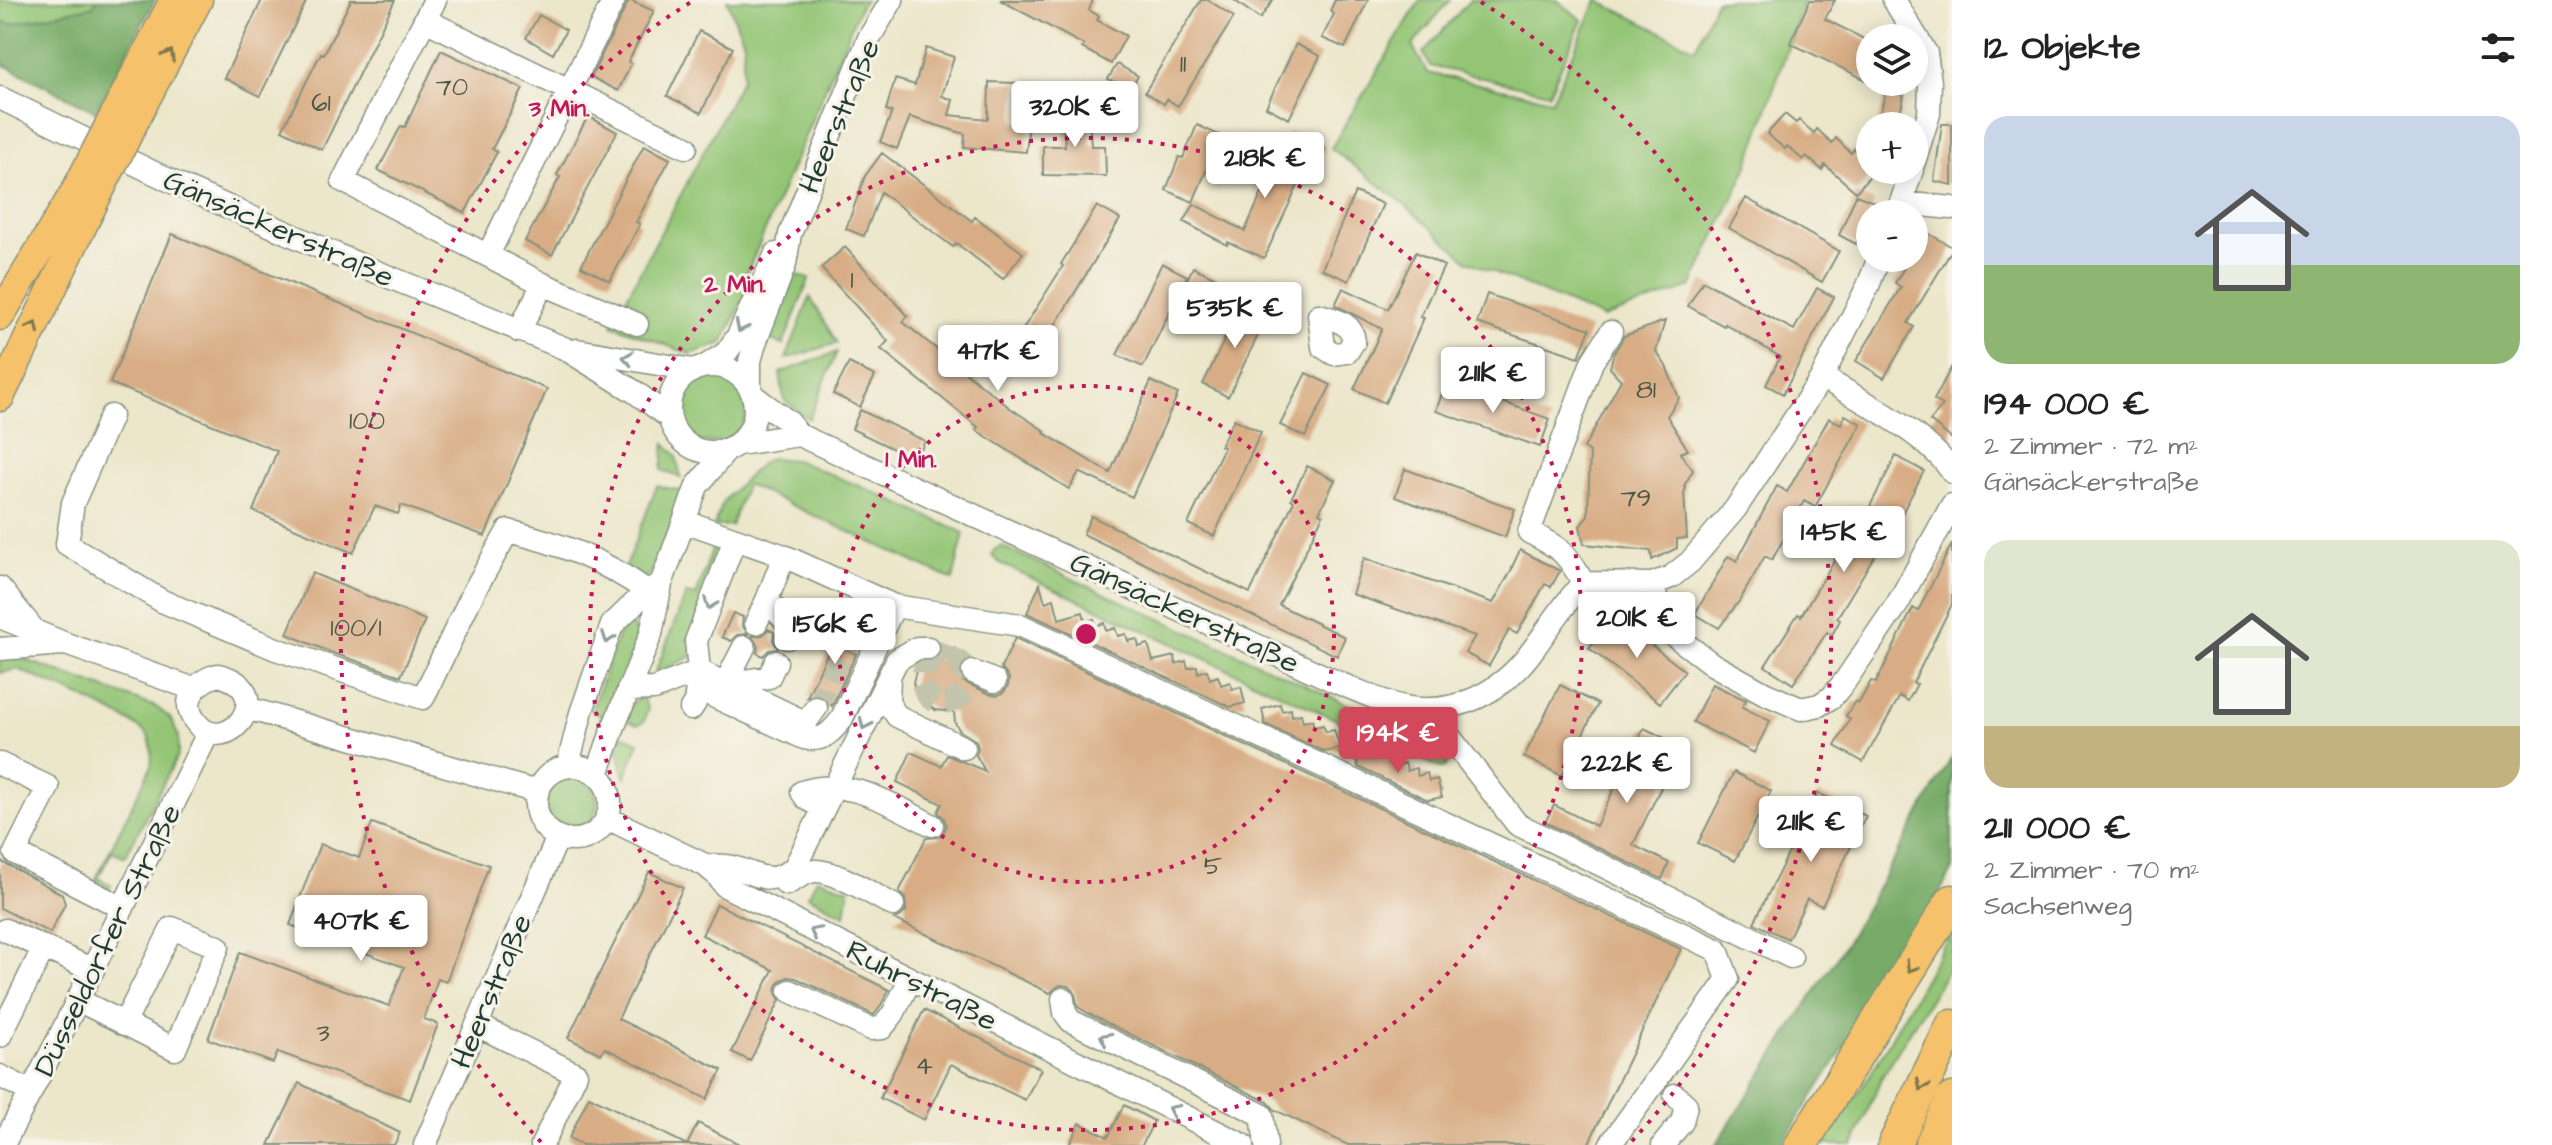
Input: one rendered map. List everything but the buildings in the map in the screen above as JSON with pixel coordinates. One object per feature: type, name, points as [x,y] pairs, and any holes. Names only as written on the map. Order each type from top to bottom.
[{"type":"highway","points":[[1801,1145],[1952,901]]},
{"type":"highway","points":[[1894,1145],[1952,1026]]},
{"type":"highway","points":[[1931,1145],[1952,1099]]},
{"type":"main road","points":[[0,397],[85,195],[131,105],[174,0]]},
{"type":"main road","points":[[131,105],[198,0]]},
{"type":"main road","points":[[0,316],[85,195]]},
{"type":"street","points":[[488,255],[614,0]]},
{"type":"street","name":"Heerstraße","points":[[752,392],[750,361],[785,264],[790,234],[869,38],[892,0]]},
{"type":"street","points":[[1894,0],[1926,53],[1930,82],[1928,117]]},
{"type":"street","points":[[637,324],[543,284],[343,181],[430,10],[568,91],[686,147]]},
{"type":"street","name":"Gänsäckerstraße","points":[[0,98],[183,187],[564,348],[635,392],[670,418]]},
{"type":"street","points":[[1928,208],[1952,208]]},
{"type":"street","name":"Heerstraße","points":[[700,368],[726,353],[738,336],[772,259],[790,234]]},
{"type":"street","points":[[1611,332],[1592,362],[1529,532],[1571,559],[1583,583],[1652,584],[1671,577],[1690,562],[1736,508],[1822,377],[1874,272]]},
{"type":"street","points":[[519,331],[543,284]]},
{"type":"street","name":"Gänsäckerstraße","points":[[564,348],[700,368]]},
{"type":"street","points":[[597,774],[651,634],[654,587],[697,486],[732,447],[749,434],[755,420],[752,392],[733,370],[720,366],[700,368],[682,378],[672,392],[669,403],[670,418],[675,432],[684,443],[697,486]]},
{"type":"street","points":[[1822,377],[1909,432],[1936,452],[1952,472]]},
{"type":"street","name":"Gänsäckerstraße","points":[[752,392],[789,422],[799,435],[1341,684],[1405,708],[1454,706],[1474,700],[1500,685],[1530,654],[1562,606],[1583,583]]},
{"type":"street","points":[[111,416],[73,503],[67,544],[162,601],[276,649],[407,694],[423,698],[474,591],[508,531],[553,542],[654,587]]},
{"type":"street","points":[[684,443],[706,452],[799,435]]},
{"type":"street","points":[[1652,584],[1671,633],[1712,664],[1764,693],[1801,709],[1819,705],[1832,697],[1845,681],[1898,603],[1952,505]]},
{"type":"street","points":[[684,521],[784,556],[894,606],[1020,625],[1717,950],[1728,979],[1610,1145]]},
{"type":"street","points":[[735,539],[696,641],[711,677],[713,696],[804,738],[815,740],[829,735],[841,720],[894,606]]},
{"type":"street","points":[[756,623],[784,556]]},
{"type":"street","points":[[568,765],[581,713],[612,625],[654,587]]},
{"type":"street","points":[[0,588],[34,629]]},
{"type":"street","points":[[858,621],[869,595]]},
{"type":"street","points":[[767,600],[792,628],[787,638]]},
{"type":"street","points":[[0,617],[194,689]]},
{"type":"street","points":[[0,649],[66,644]]},
{"type":"street","points":[[691,709],[711,677],[744,647]]},
{"type":"street","points":[[711,869],[732,867],[764,879],[782,878],[795,867],[897,660],[917,648],[928,648]]},
{"type":"street","points":[[628,690],[654,689],[711,677],[769,677],[776,662]]},
{"type":"street","points":[[973,672],[995,681]]},
{"type":"street","points":[[218,675],[232,678],[243,688],[247,708],[237,727],[220,734],[208,733],[194,721],[189,707],[194,689],[203,679],[218,675]]},
{"type":"street","points":[[889,676],[888,703],[897,716],[964,748]]},
{"type":"street","points":[[711,677],[800,720],[808,719],[816,708]]},
{"type":"street","points":[[247,708],[537,792]]},
{"type":"street","points":[[1428,709],[1517,824],[1791,957]]},
{"type":"street","name":"Düsseldorfer Straße","points":[[3,1145],[93,970],[208,733]]},
{"type":"street","points":[[0,764],[48,787],[15,853],[123,908]]},
{"type":"street","points":[[568,765],[578,765],[597,774],[609,794],[607,818],[591,835],[569,840],[548,831],[536,813],[537,792],[549,774],[568,765]]},
{"type":"street","points":[[829,798],[856,789],[932,825]]},
{"type":"street","name":"Ruhrstraße","points":[[607,818],[711,869],[725,886],[1243,1145]]},
{"type":"street","name":"Heerstraße","points":[[425,1145],[558,837]]},
{"type":"street","points":[[711,869],[766,887],[787,884],[817,870],[834,875],[893,905]]},
{"type":"street","points":[[78,1000],[124,1024],[175,1049],[218,947],[172,928],[124,1024]]},
{"type":"street","points":[[5,930],[93,970]]},
{"type":"street","points":[[0,1036],[44,947]]},
{"type":"street","points":[[790,991],[871,1029],[882,1028],[893,1014],[910,980]]},
{"type":"street","points":[[1063,999],[1065,1013],[1071,1021],[1262,1115],[1265,1137]]},
{"type":"street","points":[[477,1025],[576,1074],[542,1145]]},
{"type":"street","points":[[0,1076],[31,1092]]},
{"type":"street","points":[[1663,1145],[1682,1122],[1686,1105],[1675,1095]]},
{"type":"green space","points":[[0,0],[97,0],[94,6],[11,25],[0,21]]},
{"type":"green space","points":[[97,0],[155,0],[96,112],[0,63],[0,21],[11,24],[93,6]]},
{"type":"green space","points":[[727,0],[865,0],[746,275],[745,296],[723,343],[690,354],[612,325],[742,79],[744,42]]},
{"type":"green space","points":[[1420,0],[1450,0],[1412,46],[1428,73],[1552,100],[1597,0],[1695,49],[1716,0],[1804,0],[1747,168],[1691,287],[1603,318],[1468,261],[1399,200],[1331,148]]},
{"type":"green space","points":[[1470,0],[1557,0],[1582,20],[1549,93],[1430,66],[1423,53]]},
{"type":"green space","points":[[795,274],[809,279],[783,345],[769,339]]},
{"type":"green space","points":[[810,297],[837,343],[786,359]]},
{"type":"green space","points":[[837,352],[809,419],[784,400],[780,373]]},
{"type":"green space","points":[[712,375],[736,385],[746,409],[736,433],[712,443],[688,433],[678,409],[688,385]]},
{"type":"green space","points":[[665,443],[676,455],[681,478],[662,470]]},
{"type":"green space","points":[[771,458],[795,460],[964,533],[953,580],[746,484],[731,526],[714,526],[723,502],[759,465]]},
{"type":"green space","points":[[657,486],[682,491],[681,501],[654,568],[646,579],[625,568]]},
{"type":"green space","points":[[1001,546],[1369,714],[1412,720],[1447,756],[1448,762],[1440,768],[999,563],[992,556],[994,550]]},
{"type":"green space","points":[[712,549],[724,549],[693,656],[655,673],[686,594],[696,596]]},
{"type":"green space","points":[[629,622],[637,633],[641,648],[610,719],[591,711],[620,631]]},
{"type":"green space","points":[[15,656],[156,707],[170,718],[178,735],[178,755],[125,857],[112,851],[98,878],[111,885],[109,890],[94,883],[151,767],[150,740],[140,729],[109,710],[18,669],[0,673],[0,657]]},
{"type":"green space","points":[[643,697],[648,710],[644,721],[638,725],[624,720],[631,704]]},
{"type":"green space","points":[[622,735],[639,742],[625,778],[618,750]]},
{"type":"green space","points":[[1952,757],[1952,871],[1895,969],[1781,1145],[1716,1145],[1848,940]]},
{"type":"green space","points":[[571,777],[590,784],[597,803],[590,822],[571,829],[552,822],[545,803],[552,784]]},
{"type":"green space","points":[[817,878],[849,889],[845,915],[808,896]]},
{"type":"green space","points":[[1952,930],[1952,963],[1882,1077],[1853,1145],[1824,1145],[1873,1070]]},
{"type":"tunnel","points":[[816,708],[858,621]]},
{"type":"tunnel","points":[[928,648],[946,656],[951,659],[955,661],[959,664],[968,681],[957,698],[936,703],[924,691],[922,683],[925,668],[930,662],[936,658],[945,657],[949,657],[973,672]]}]
